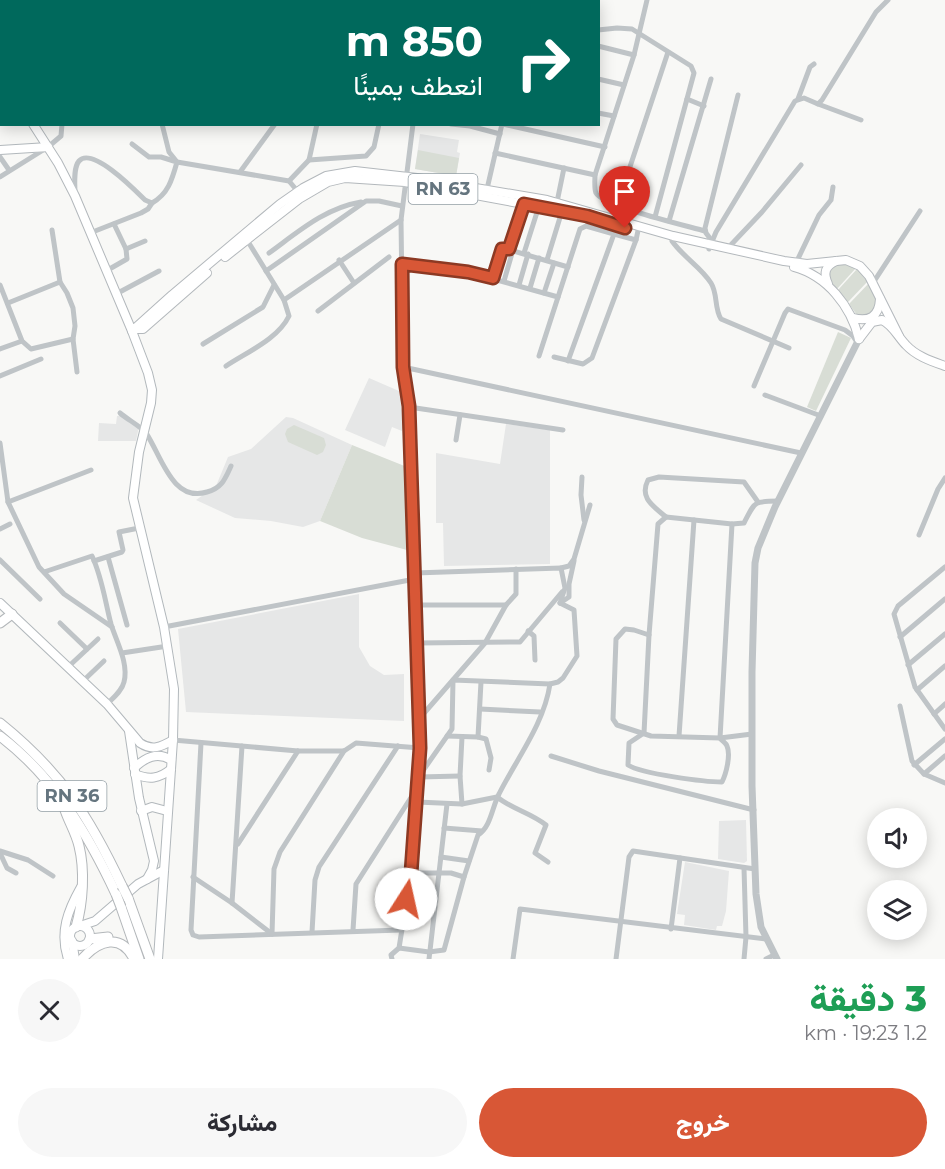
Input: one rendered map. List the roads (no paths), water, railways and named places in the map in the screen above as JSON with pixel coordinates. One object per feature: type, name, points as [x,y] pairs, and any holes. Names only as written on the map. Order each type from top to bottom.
[{"type":"highway","points":[[1,622],[12,614]]},
{"type":"highway","name":"RN 36","points":[[0,723],[42,760],[69,792],[98,835],[128,898],[150,959]]},
{"type":"highway","points":[[0,736],[30,762],[62,799],[94,849],[116,894],[139,959]]},
{"type":"highway","points":[[62,799],[80,849],[81,887],[78,926]]},
{"type":"highway","points":[[88,939],[108,937],[128,949],[134,959]]},
{"type":"highway","points":[[82,959],[102,943],[119,942]]},
{"type":"main road","points":[[34,126],[75,196],[116,294],[134,330],[152,390],[152,403],[144,430],[133,498],[164,627],[174,689],[173,740],[158,959]]},
{"type":"main road","points":[[0,150],[48,147]]},
{"type":"main road","points":[[134,330],[138,324],[257,222],[326,176],[345,172],[376,172],[405,179],[487,189],[557,202]]},
{"type":"main road","name":"RN 63","points":[[405,179],[562,210],[601,219],[638,233],[672,241],[711,245],[795,265],[839,259]]},
{"type":"main road","points":[[134,330],[143,329],[300,194]]},
{"type":"main road","name":"RN 63","points":[[557,202],[638,233],[711,245],[795,265]]},
{"type":"main road","points":[[831,290],[825,279],[825,270],[830,264],[839,259],[859,266],[873,283],[899,336]]},
{"type":"main road","points":[[795,265],[812,274],[840,299],[853,318],[858,341]]},
{"type":"main road","points":[[858,341],[878,312],[880,298]]},
{"type":"main road","points":[[853,318],[885,321],[915,353],[945,366]]},
{"type":"main road","points":[[0,603],[107,704],[140,743],[163,756],[171,764]]},
{"type":"main road","points":[[1,622],[20,623]]},
{"type":"main road","points":[[129,730],[141,811],[154,864],[147,879]]},
{"type":"main road","points":[[135,771],[146,758],[173,740]]},
{"type":"main road","points":[[135,771],[153,778],[163,775],[171,764]]},
{"type":"main road","points":[[141,811],[152,807],[167,811]]},
{"type":"main road","points":[[151,852],[165,851]]},
{"type":"main road","points":[[75,959],[71,933],[78,926],[98,918],[133,888],[164,870]]},
{"type":"main road","points":[[68,959],[64,928],[81,887]]},
{"type":"main road","points":[[82,959],[98,918]]},
{"type":"main road","points":[[78,926],[86,927],[88,939]]},
{"type":"main road","points":[[72,941],[78,946],[88,939]]},
{"type":"street","points":[[647,0],[633,55],[596,175],[597,195],[617,206],[705,231]]},
{"type":"street","points":[[818,104],[827,94],[876,12],[888,0]]},
{"type":"street","points":[[600,30],[626,28],[693,69],[694,78],[655,217]]},
{"type":"street","points":[[600,47],[633,55]]},
{"type":"street","points":[[617,206],[668,52]]},
{"type":"street","points":[[711,245],[798,99],[810,67],[814,64]]},
{"type":"street","points":[[600,79],[624,85]]},
{"type":"street","points":[[669,221],[711,79]]},
{"type":"street","points":[[711,245],[705,231],[738,95]]},
{"type":"street","points":[[798,99],[804,98],[861,120]]},
{"type":"street","points":[[687,99],[704,106]]},
{"type":"street","points":[[600,113],[614,116]]},
{"type":"street","points":[[0,177],[48,147],[61,136],[62,126]]},
{"type":"street","points":[[162,126],[169,152],[177,162]]},
{"type":"street","points":[[240,172],[274,126]]},
{"type":"street","points":[[290,181],[309,160],[317,126]]},
{"type":"street","points":[[309,160],[366,156],[374,147],[379,126]]},
{"type":"street","points":[[392,959],[391,955],[399,948],[411,873],[420,748],[409,406],[403,367],[401,220],[413,126]]},
{"type":"street","points":[[473,126],[500,134]]},
{"type":"street","points":[[487,189],[502,126]]},
{"type":"street","points":[[511,126],[605,147]]},
{"type":"street","points":[[132,144],[149,157],[161,157],[177,162],[290,181],[300,194]]},
{"type":"street","points":[[495,153],[596,175]]},
{"type":"street","points":[[0,156],[9,170]]},
{"type":"street","points":[[75,196],[76,167],[82,159],[89,158],[102,163],[145,200],[152,202]]},
{"type":"street","points":[[90,233],[141,213],[148,208],[152,202],[166,192],[177,162]]},
{"type":"street","points":[[727,249],[762,212],[801,165]]},
{"type":"street","points":[[557,202],[564,168]]},
{"type":"street","points":[[795,265],[819,215],[831,200],[833,187]]},
{"type":"street","points":[[266,271],[366,201]]},
{"type":"street","points":[[269,253],[318,218],[348,204],[379,201],[402,206]]},
{"type":"street","points":[[504,281],[524,204]]},
{"type":"street","points":[[519,285],[539,206]]},
{"type":"street","points":[[547,260],[562,210]]},
{"type":"street","points":[[873,283],[920,211]]},
{"type":"street","points":[[284,300],[339,260],[401,220]]},
{"type":"street","points":[[106,271],[126,262],[128,257],[114,224]]},
{"type":"street","points":[[539,356],[582,227],[586,226],[614,234],[638,233],[592,358],[583,364],[554,357]]},
{"type":"street","points":[[52,230],[60,282],[68,293],[73,308],[75,326],[73,339],[77,372]]},
{"type":"street","points":[[568,361],[614,234]]},
{"type":"street","points":[[226,366],[274,335],[285,326],[289,316],[284,300],[247,240]]},
{"type":"street","points":[[126,249],[145,241]]},
{"type":"street","points":[[672,241],[711,283],[721,319],[789,348]]},
{"type":"street","points":[[493,278],[502,249],[568,267]]},
{"type":"street","points":[[318,311],[388,257]]},
{"type":"street","points":[[530,288],[539,258]]},
{"type":"street","points":[[339,260],[354,283]]},
{"type":"street","points":[[544,293],[554,262]]},
{"type":"street","points":[[402,264],[468,272],[558,297]]},
{"type":"street","points":[[116,294],[159,271]]},
{"type":"street","points":[[8,303],[60,282]]},
{"type":"street","points":[[0,285],[22,341],[31,349],[73,339]]},
{"type":"street","points":[[203,344],[263,307],[274,285]]},
{"type":"street","points":[[754,386],[784,313],[790,309],[845,330],[858,341],[778,501],[758,549],[755,563],[752,735],[755,869],[758,915],[775,957],[766,959]]},
{"type":"street","points":[[0,349],[22,341]]},
{"type":"street","points":[[0,376],[41,359]]},
{"type":"street","points":[[403,367],[801,453]]},
{"type":"street","points":[[765,395],[821,416]]},
{"type":"street","points":[[409,406],[563,430]]},
{"type":"street","points":[[120,413],[144,430],[173,482],[184,491],[199,495],[212,491],[223,485],[231,466]]},
{"type":"street","points":[[456,440],[460,415]]},
{"type":"street","points":[[0,442],[2,483],[8,502],[39,567],[64,594],[112,627]]},
{"type":"street","points":[[8,502],[91,470]]},
{"type":"street","points":[[582,477],[581,495],[585,522]]},
{"type":"street","points":[[758,502],[744,482],[659,477],[648,480],[644,488],[644,494],[649,503],[666,517],[732,524],[744,523],[753,505],[758,502],[778,501]]},
{"type":"street","points":[[918,535],[945,478]]},
{"type":"street","points":[[560,603],[569,597],[574,559],[590,505]]},
{"type":"street","points":[[645,734],[649,635],[658,524],[666,517]]},
{"type":"street","points":[[679,736],[694,520]]},
{"type":"street","points":[[0,530],[10,524]]},
{"type":"street","points":[[645,734],[629,742],[628,765],[635,770],[714,782],[722,782],[726,775],[727,746],[720,738],[732,524]]},
{"type":"street","points":[[94,561],[123,551],[119,532],[139,528]]},
{"type":"street","points":[[44,572],[92,556],[112,627],[122,653],[125,674],[124,683],[119,692],[107,704]]},
{"type":"street","points":[[108,557],[127,625]]},
{"type":"street","points":[[164,627],[415,576],[561,568],[569,566],[574,559]]},
{"type":"street","points":[[0,561],[40,599]]},
{"type":"street","points":[[945,567],[896,609],[894,616],[917,690],[945,729]]},
{"type":"street","points":[[560,603],[565,588],[561,568]]},
{"type":"street","points":[[419,719],[485,642],[506,605],[516,594],[516,569]]},
{"type":"street","points":[[417,643],[520,642],[565,588]]},
{"type":"street","points":[[900,637],[945,599]]},
{"type":"street","points":[[453,680],[550,684],[558,682],[577,656],[574,610],[560,603]]},
{"type":"street","points":[[415,604],[506,605]]},
{"type":"street","points":[[60,622],[87,650]]},
{"type":"street","points":[[649,635],[625,629],[616,639],[613,719],[617,725],[651,736],[720,738],[752,735]]},
{"type":"street","points":[[528,631],[534,636],[535,660]]},
{"type":"street","points":[[908,665],[945,634]]},
{"type":"street","points":[[68,667],[98,639]]},
{"type":"street","points":[[122,653],[168,646]]},
{"type":"street","points":[[83,681],[104,661]]},
{"type":"street","points":[[917,690],[945,666]]},
{"type":"street","points":[[419,777],[452,729],[453,680]]},
{"type":"street","points":[[478,737],[481,682]]},
{"type":"street","points":[[399,948],[429,952],[444,951],[478,835],[483,831],[497,797],[536,728],[550,684]]},
{"type":"street","points":[[934,714],[945,704]]},
{"type":"street","points":[[900,706],[909,752],[914,765],[924,774],[945,783]]},
{"type":"street","points":[[480,709],[540,712]]},
{"type":"street","points":[[447,736],[486,739],[491,758],[489,770]]},
{"type":"street","points":[[462,737],[460,776],[462,804]]},
{"type":"street","points":[[173,740],[298,751],[344,751]]},
{"type":"street","points":[[914,765],[945,740]]},
{"type":"street","points":[[272,934],[274,870],[280,852],[344,751],[356,742],[420,748]]},
{"type":"street","points":[[201,743],[193,877],[191,930],[193,935],[199,937],[401,930]]},
{"type":"street","points":[[232,903],[242,746]]},
{"type":"street","points":[[312,932],[315,880],[319,867],[398,746]]},
{"type":"street","points":[[237,845],[298,751]]},
{"type":"street","points":[[551,756],[599,771],[754,810]]},
{"type":"street","points":[[924,774],[945,756]]},
{"type":"street","points":[[419,777],[460,776]]},
{"type":"street","points":[[353,930],[356,884],[418,787]]},
{"type":"street","points":[[417,802],[462,804],[497,797]]},
{"type":"street","points":[[497,797],[504,803],[536,817],[546,825],[534,853],[548,862]]},
{"type":"street","points":[[429,959],[447,804]]},
{"type":"street","points":[[444,828],[483,831]]},
{"type":"street","points":[[616,959],[630,854],[637,851],[755,869]]},
{"type":"street","points":[[0,852],[7,868],[16,873]]},
{"type":"street","points":[[0,852],[28,860],[53,876]]},
{"type":"street","points":[[441,857],[469,861]]},
{"type":"street","points":[[671,929],[680,858]]},
{"type":"street","points":[[744,868],[746,937],[744,959]]},
{"type":"street","points":[[411,873],[451,873],[464,877]]},
{"type":"street","points":[[193,877],[272,934]]},
{"type":"street","points":[[513,959],[520,909],[766,939]]}]
